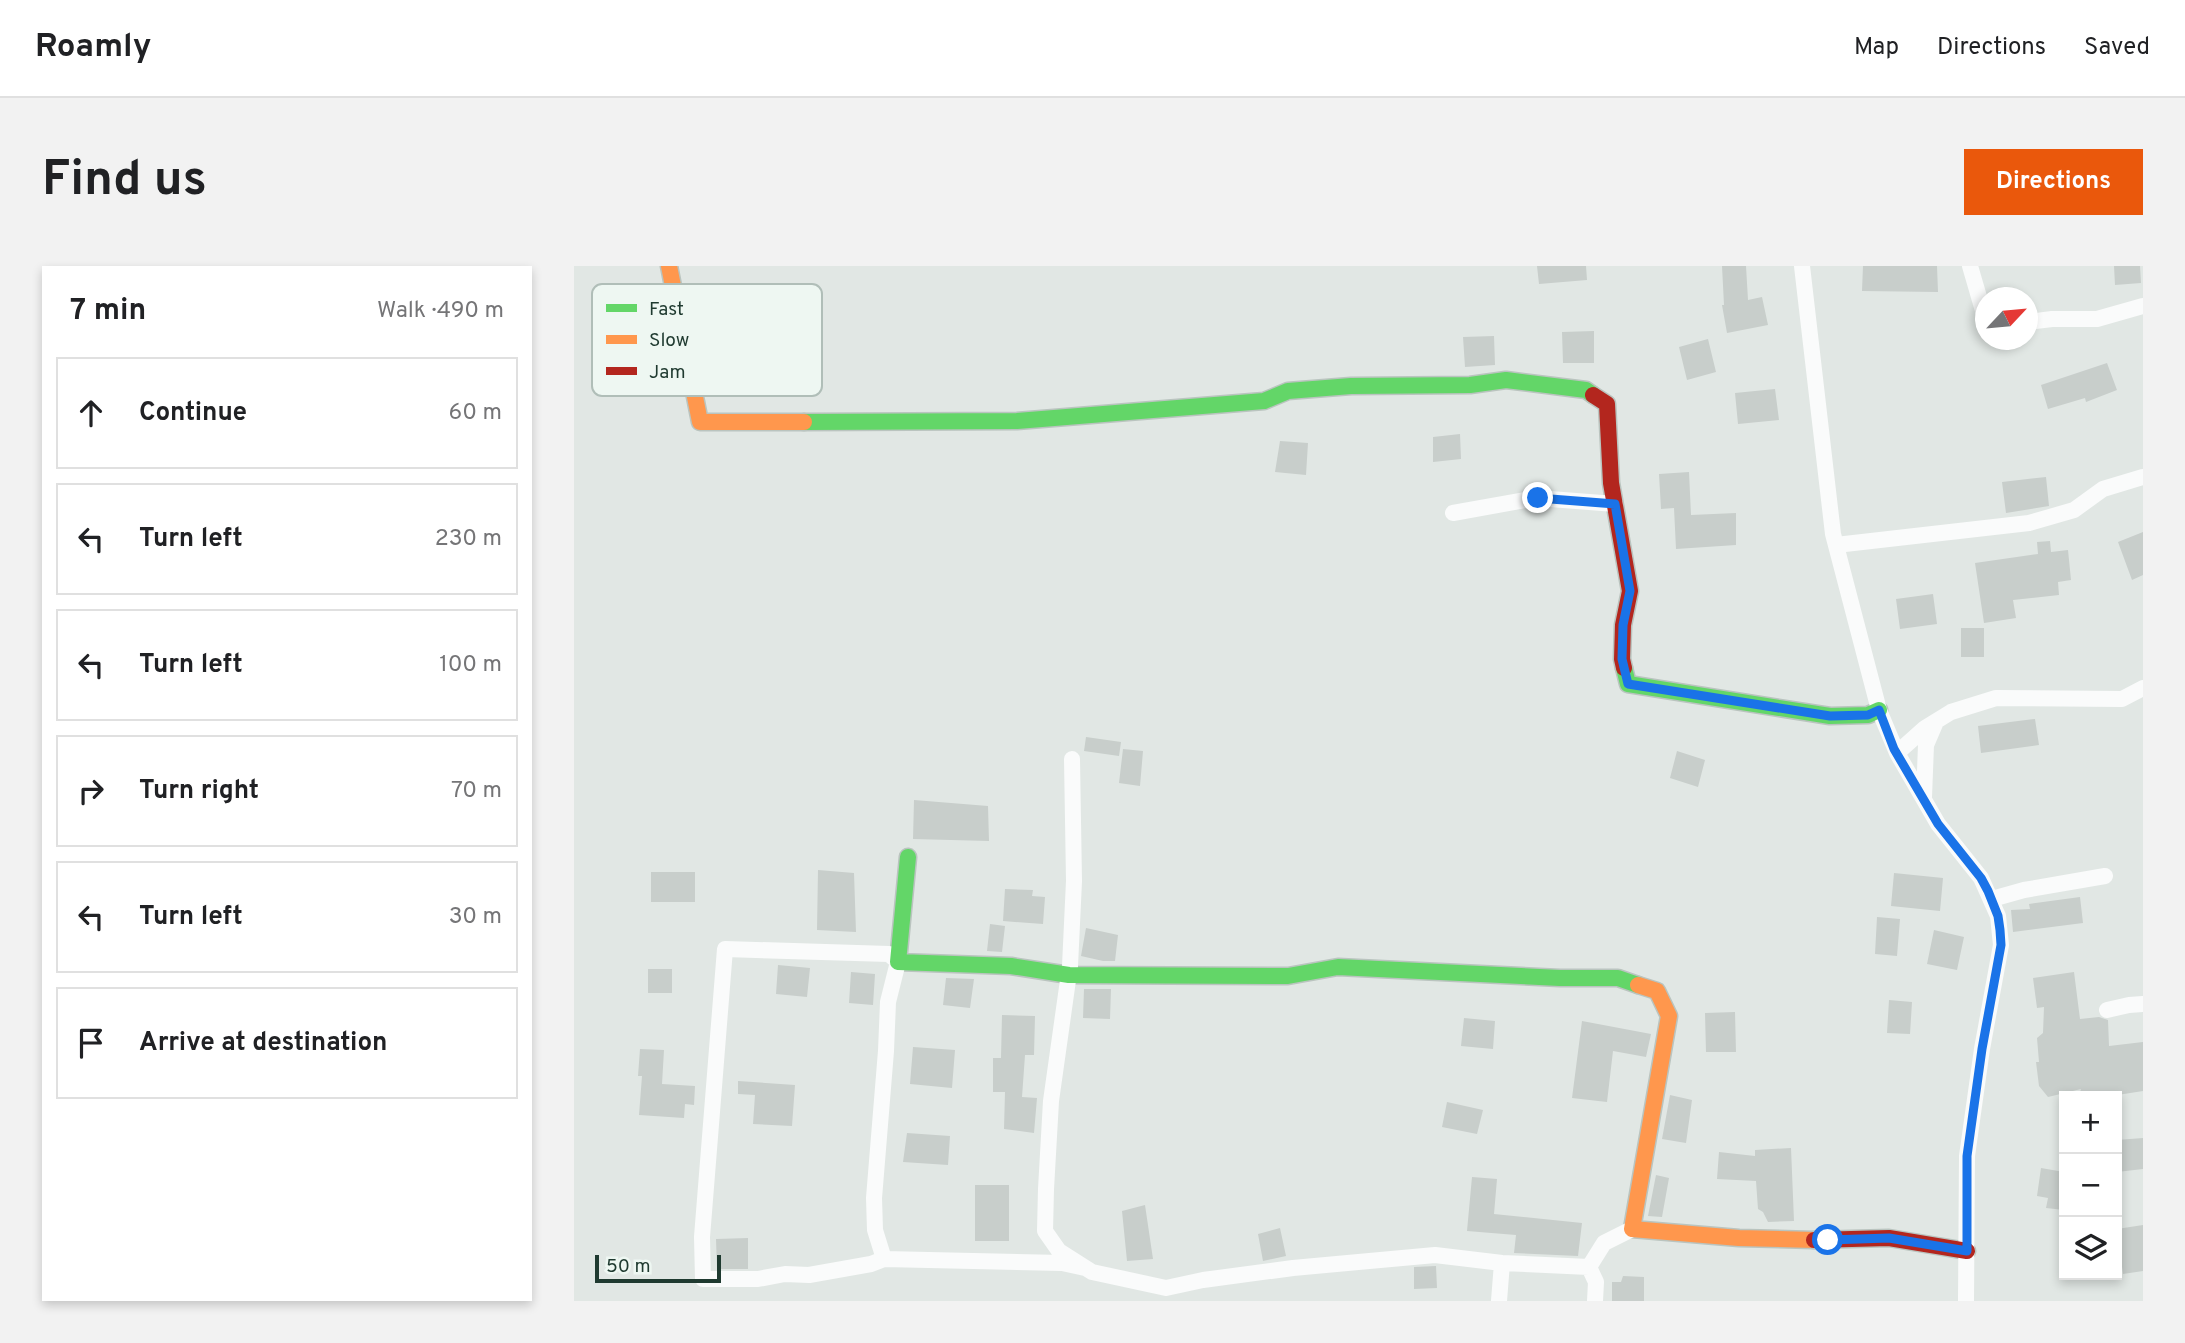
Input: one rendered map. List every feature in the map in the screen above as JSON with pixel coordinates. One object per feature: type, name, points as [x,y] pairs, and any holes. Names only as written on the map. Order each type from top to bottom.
[{"type":"street","points":[[668,266],[672,284]]},
{"type":"street","points":[[1802,266],[1819,400],[1825,478],[1836,545],[1879,710],[1896,753],[1938,824],[1981,878],[1998,916],[2001,945],[1982,1049],[1967,1156],[1966,1301]]},
{"type":"street","points":[[1970,266],[1976,287]]},
{"type":"street","points":[[2038,321],[2097,319],[2143,306]]},
{"type":"street","points":[[695,396],[700,422],[1017,421],[1264,401],[1288,391],[1351,386],[1470,385],[1506,380],[1586,390],[1606,404],[1615,504],[1630,591],[1623,625],[1622,659],[1628,684],[1830,716],[1868,715],[1879,710]]},
{"type":"street","points":[[1836,545],[2029,523],[2074,510],[2103,489],[2143,477]]},
{"type":"street","points":[[1453,513],[1538,498],[1615,504]]},
{"type":"street","points":[[1896,753],[1951,712],[1996,698],[2122,699],[2143,688]]},
{"type":"street","points":[[1924,798],[1926,745],[1936,722]]},
{"type":"street","points":[[1072,759],[1074,881],[1069,975],[1051,1101],[1045,1231],[1059,1251],[1092,1272],[1166,1288],[1203,1280],[1293,1268],[1435,1255],[1502,1263],[1589,1267]]},
{"type":"street","points":[[884,1259],[875,1230],[874,1198],[888,1002],[898,962],[908,857]]},
{"type":"street","points":[[1992,899],[2024,890],[2105,876]]},
{"type":"street","points":[[1085,1268],[1062,1263],[884,1259],[859,1267],[809,1275],[703,1279],[702,1237],[725,948],[889,954],[898,962],[1011,967],[1069,975],[1288,976],[1338,967],[1560,978],[1618,978],[1657,991],[1669,1017],[1632,1229]]},
{"type":"street","points":[[2107,1010],[2129,1004],[2143,1004]]},
{"type":"street","points":[[1589,1267],[1604,1243],[1632,1229],[1740,1238],[1889,1238],[1967,1251]]},
{"type":"street","points":[[1499,1301],[1502,1263]]},
{"type":"street","points":[[1589,1267],[1596,1282],[1595,1301]]},
{"type":"building","points":[[1537,266],[1586,266],[1587,280],[1539,284]]},
{"type":"building","points":[[1722,266],[1746,266],[1748,300],[1762,297],[1768,325],[1727,333],[1722,305]]},
{"type":"building","points":[[1863,266],[1937,266],[1938,292],[1862,291]]},
{"type":"building","points":[[2114,266],[2140,266],[2141,283],[2115,285]]},
{"type":"building","points":[[1594,331],[1594,363],[1563,363],[1562,332]]},
{"type":"building","points":[[1494,336],[1495,365],[1465,367],[1463,337]]},
{"type":"building","points":[[1708,339],[1716,372],[1687,380],[1679,347]]},
{"type":"building","points":[[2107,363],[2117,390],[2086,402],[2085,398],[2048,409],[2041,385]]},
{"type":"building","points":[[1775,389],[1779,420],[1738,424],[1735,393]]},
{"type":"building","points":[[1460,434],[1461,459],[1433,462],[1433,437]]},
{"type":"building","points":[[1280,441],[1308,443],[1306,475],[1275,472]]},
{"type":"building","points":[[1689,472],[1691,515],[1736,513],[1736,545],[1676,549],[1674,508],[1661,509],[1659,474]]},
{"type":"building","points":[[2046,477],[2049,506],[2006,513],[2002,482]]},
{"type":"building","points":[[2143,532],[2143,575],[2132,580],[2118,542]]},
{"type":"building","points":[[2050,541],[2051,552],[2068,550],[2071,580],[2058,582],[2059,595],[2013,600],[2016,618],[1984,623],[1975,563],[2038,554],[2037,542]]},
{"type":"building","points":[[1933,594],[1937,624],[1900,629],[1896,599]]},
{"type":"building","points":[[1961,628],[1984,628],[1984,657],[1961,657]]},
{"type":"building","points":[[2035,719],[2039,745],[1981,753],[1978,726]]},
{"type":"building","points":[[1086,737],[1121,742],[1119,756],[1084,751]]},
{"type":"building","points":[[1123,749],[1143,751],[1140,786],[1119,783]]},
{"type":"building","points":[[1677,751],[1705,760],[1698,787],[1670,778]]},
{"type":"building","points":[[914,800],[988,806],[989,841],[913,839]]},
{"type":"building","points":[[818,870],[854,873],[856,932],[817,930]]},
{"type":"building","points":[[651,872],[695,872],[695,902],[651,902]]},
{"type":"building","points":[[1894,873],[1943,878],[1940,911],[1891,906]]},
{"type":"building","points":[[1005,889],[1033,890],[1032,896],[1045,897],[1043,924],[1003,921]]},
{"type":"building","points":[[2080,897],[2083,923],[2013,932],[2011,910],[2030,909],[2029,904]]},
{"type":"building","points":[[1877,917],[1900,919],[1897,956],[1875,954]]},
{"type":"building","points":[[990,924],[1005,926],[1002,952],[987,951]]},
{"type":"building","points":[[1086,928],[1118,935],[1115,961],[1081,956]]},
{"type":"building","points":[[1934,930],[1964,937],[1957,970],[1927,964]]},
{"type":"building","points":[[778,965],[810,968],[807,997],[776,994]]},
{"type":"building","points":[[648,969],[672,969],[672,993],[648,993]]},
{"type":"building","points":[[851,972],[875,974],[873,1005],[849,1003]]},
{"type":"building","points":[[2074,972],[2080,1019],[2099,1017],[2108,1020],[2109,1046],[2143,1042],[2143,1091],[2122,1094],[2122,1091],[2081,1089],[2059,1091],[2059,1094],[2048,1097],[2039,1086],[2037,1038],[2043,1033],[2044,1007],[2037,1008],[2033,978]]},
{"type":"building","points":[[946,978],[974,979],[970,1008],[943,1005]]},
{"type":"building","points":[[1084,989],[1111,989],[1110,1019],[1083,1018]]},
{"type":"building","points":[[1889,1000],[1912,1002],[1910,1034],[1887,1033]]},
{"type":"building","points":[[1735,1012],[1736,1052],[1706,1052],[1705,1013]]},
{"type":"building","points":[[1002,1015],[1035,1016],[1034,1055],[1025,1055],[1022,1097],[1037,1098],[1034,1133],[1004,1129],[1005,1092],[993,1092],[993,1058],[1001,1058]]},
{"type":"building","points":[[1464,1018],[1495,1021],[1493,1049],[1461,1046]]},
{"type":"building","points":[[1582,1021],[1651,1034],[1646,1057],[1613,1051],[1607,1102],[1572,1098]]},
{"type":"building","points":[[913,1047],[955,1050],[952,1088],[910,1084]]},
{"type":"building","points":[[640,1049],[664,1050],[662,1084],[695,1086],[694,1105],[685,1104],[684,1118],[639,1115],[642,1076],[638,1076]]},
{"type":"building","points":[[738,1081],[795,1085],[792,1126],[753,1124],[755,1095],[738,1094]]},
{"type":"building","points":[[1670,1095],[1692,1100],[1686,1143],[1662,1139]]},
{"type":"building","points":[[1447,1102],[1483,1110],[1477,1134],[1442,1127]]},
{"type":"building","points":[[907,1133],[950,1136],[948,1165],[903,1162]]},
{"type":"building","points":[[2143,1138],[2143,1169],[2122,1171],[2122,1140]]},
{"type":"building","points":[[1791,1148],[1794,1221],[1768,1222],[1763,1212],[1758,1209],[1756,1181],[1717,1179],[1719,1152],[1755,1156],[1755,1150]]},
{"type":"building","points":[[2041,1168],[2059,1171],[2059,1209],[2046,1208],[2048,1198],[2037,1196]]},
{"type":"building","points":[[1656,1175],[1669,1178],[1662,1217],[1648,1216]]},
{"type":"building","points":[[1472,1177],[1497,1179],[1494,1214],[1582,1223],[1578,1256],[1514,1253],[1516,1235],[1467,1231]]},
{"type":"building","points":[[975,1185],[1009,1185],[1009,1241],[975,1241]]},
{"type":"building","points":[[1145,1205],[1153,1259],[1127,1261],[1122,1211]]},
{"type":"building","points":[[2143,1225],[2143,1271],[2123,1274],[2122,1228]]},
{"type":"building","points":[[1280,1228],[1286,1256],[1263,1261],[1258,1234]]},
{"type":"building","points":[[748,1238],[748,1269],[717,1269],[716,1239]]},
{"type":"building","points":[[1436,1266],[1437,1288],[1414,1289],[1414,1267]]},
{"type":"building","points":[[1623,1276],[1644,1277],[1644,1301],[1612,1301],[1612,1282],[1621,1282]]},
{"type":"traffic: fast","points":[[804,422],[1017,421],[1264,401],[1288,391],[1351,386],[1470,385],[1506,380],[1586,390],[1593,395]]},
{"type":"traffic: fast","points":[[1624,668],[1628,684],[1830,716],[1868,715],[1879,710]]},
{"type":"traffic: fast","points":[[908,857],[898,962],[1011,966],[1069,975],[1288,976],[1338,967],[1560,978],[1618,978],[1638,985]]},
{"type":"traffic: slow","points":[[669,266],[673,284]]},
{"type":"traffic: slow","points":[[695,396],[700,422],[804,422]]},
{"type":"traffic: slow","points":[[1638,985],[1657,991],[1669,1016],[1632,1229],[1739,1238],[1814,1240]]},
{"type":"traffic: jam","points":[[1593,395],[1607,404],[1611,483],[1630,591],[1623,625],[1624,668]]},
{"type":"traffic: jam","points":[[1814,1240],[1889,1238],[1967,1251]]},
{"type":"route","points":[[1538,498],[1615,504],[1630,591],[1623,625],[1622,659],[1628,684],[1830,716],[1868,715],[1879,710],[1896,753],[1938,824],[1981,878],[1994,904],[2001,945],[1969,1136],[1967,1251],[1889,1238],[1828,1240]]}]
